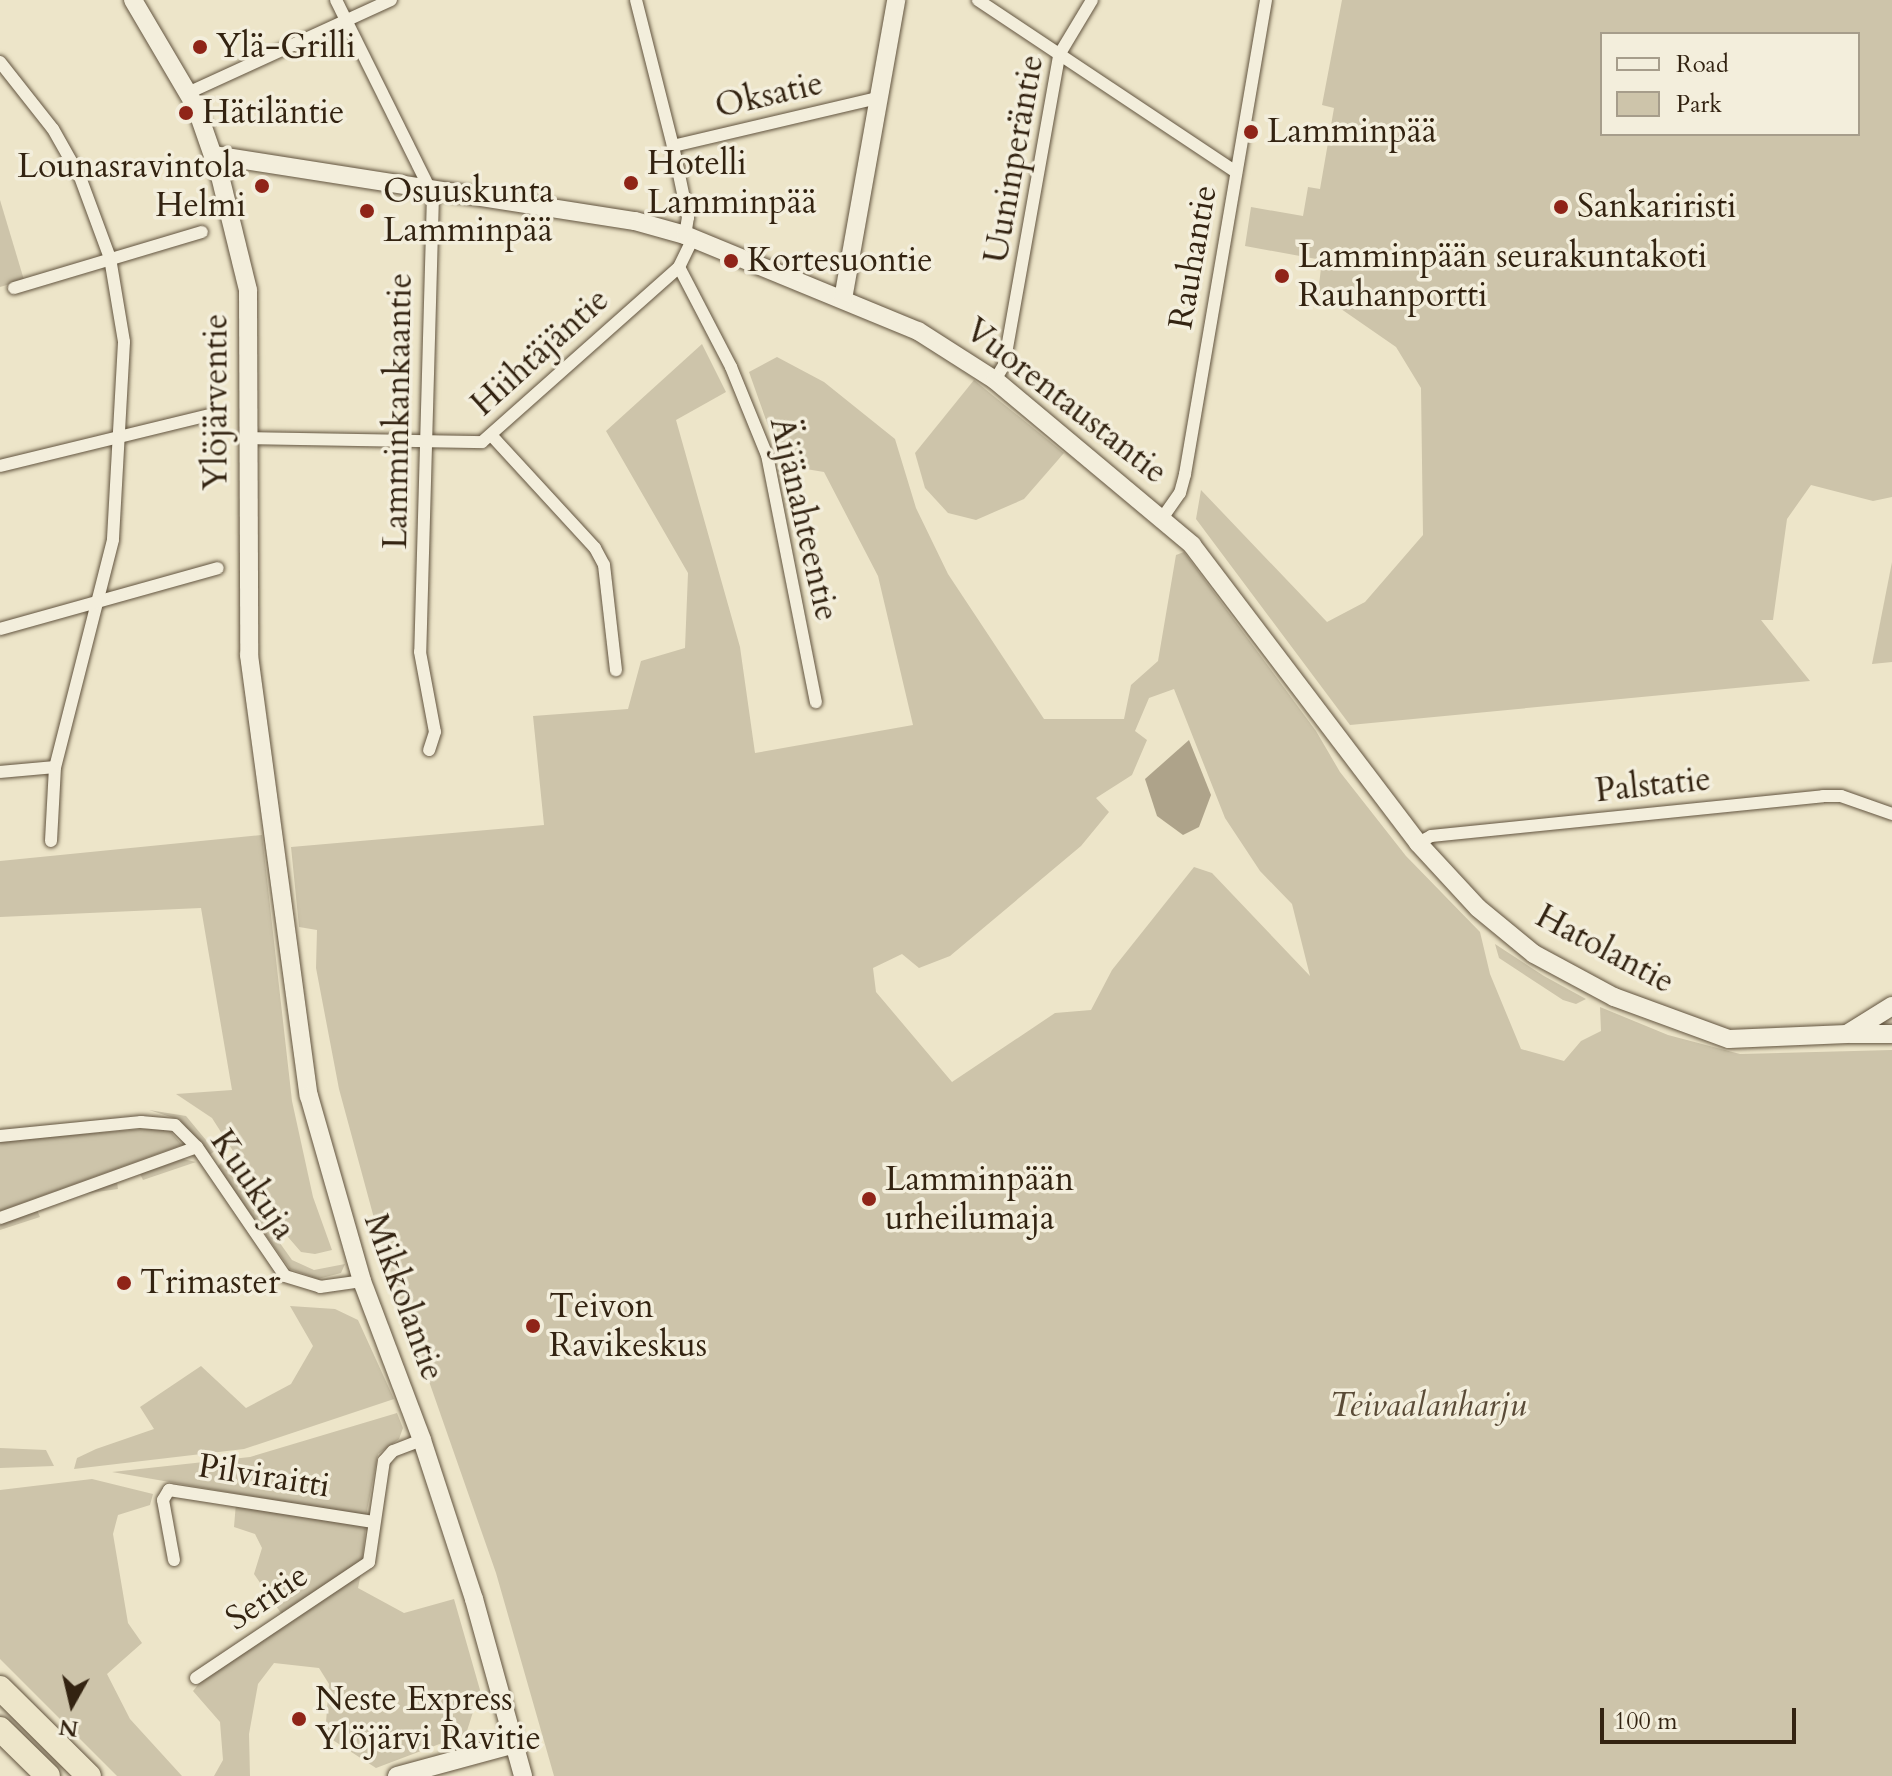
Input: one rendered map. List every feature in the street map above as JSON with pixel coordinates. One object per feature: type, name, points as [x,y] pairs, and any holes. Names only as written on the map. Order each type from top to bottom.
[{"type":"highway","points":[[0,1688],[89,1776]]},
{"type":"highway","points":[[0,1729],[48,1776]]},
{"type":"main road","name":"Ylöjärventie","points":[[133,0],[190,92],[213,155],[248,290],[249,655],[273,828]]},
{"type":"main road","points":[[843,299],[896,0]]},
{"type":"main road","name":"Vuorentaustantie","points":[[213,155],[429,185],[635,221],[689,236],[918,331],[995,380],[1163,517],[1219,576],[1325,724]]},
{"type":"main road","name":"Hatolantie","points":[[1325,724],[1418,843],[1515,941],[1614,997],[1729,1039],[1847,1034],[1892,1006]]},
{"type":"main road","name":"Mikkolantie","points":[[273,828],[309,1096],[362,1281],[422,1440],[523,1776]]},
{"type":"main road","points":[[1847,1034],[1892,1034]]},
{"type":"main road","points":[[397,1776],[515,1744]]},
{"type":"street","name":"Lamminkankaantie","points":[[336,0],[389,99],[419,175],[429,185],[433,195],[420,652],[435,732],[429,750]]},
{"type":"street","points":[[190,92],[391,0]]},
{"type":"street","points":[[636,0],[673,146],[689,236]]},
{"type":"street","points":[[978,0],[1236,172]]},
{"type":"street","name":"Uuninperäntie","points":[[995,380],[1010,337],[1059,55],[1092,0]]},
{"type":"street","name":"Rauhantie","points":[[1163,517],[1180,493],[1185,474],[1266,0]]},
{"type":"street","points":[[0,62],[53,129],[80,177],[110,258],[124,342],[113,540],[100,602],[55,767],[51,841]]},
{"type":"street","name":"Oksatie","points":[[673,146],[877,98]]},
{"type":"street","points":[[14,288],[202,232]]},
{"type":"street","name":"Hiihtäjäntie","points":[[248,438],[482,442],[679,267],[689,236]]},
{"type":"street","name":"Äijänahteentie","points":[[679,267],[731,367],[767,455],[816,702]]},
{"type":"street","points":[[0,466],[214,414]]},
{"type":"street","points":[[492,436],[595,548],[604,565],[616,670]]},
{"type":"street","points":[[0,629],[218,568]]},
{"type":"street","points":[[0,772],[55,767]]},
{"type":"street","name":"Palstatie","points":[[1418,843],[1431,836],[1823,796],[1849,798],[1892,814]]},
{"type":"street","name":"Kuukuja","points":[[0,1136],[164,1122],[182,1130],[197,1147],[285,1276],[320,1287],[362,1281]]},
{"type":"street","points":[[0,1218],[197,1147]]},
{"type":"street","points":[[374,1522],[386,1458],[422,1440]]},
{"type":"street","name":"Pilviraitti","points":[[174,1560],[163,1500],[169,1490],[374,1522]]},
{"type":"street","name":"Seritie","points":[[196,1678],[369,1562],[374,1522]]},
{"type":"green space","points":[[1342,0],[1892,0],[1892,497],[1873,501],[1811,485],[1787,519],[1773,620],[1761,620],[1810,681],[1350,725],[1196,519],[1201,490],[1327,622],[1365,602],[1423,535],[1421,388],[1396,347],[1318,293],[1322,260],[1245,246],[1251,207],[1303,216],[1308,187],[1320,189],[1334,108],[1322,105]]},
{"type":"green space","points":[[0,200],[24,280],[0,287]]},
{"type":"green space","name":"Teivaalanharju","points":[[702,344],[726,392],[676,420],[740,647],[755,753],[913,725],[878,576],[824,472],[782,465],[749,372],[777,357],[824,382],[895,439],[916,508],[948,574],[1044,719],[1124,719],[1131,685],[1158,661],[1176,555],[1184,552],[1316,731],[1340,772],[1406,856],[1480,932],[1490,974],[1521,1049],[1564,1061],[1581,1041],[1601,1031],[1600,1007],[1668,1035],[1740,1054],[1892,1050],[1892,1776],[554,1776],[496,1573],[381,1244],[339,1089],[316,968],[317,930],[299,927],[291,847],[544,825],[533,716],[628,709],[641,661],[685,648],[688,573],[606,431]],"holes":[[[1174,689],[1225,818],[1260,871],[1292,904],[1310,976],[1212,873],[1194,867],[1112,970],[1091,1010],[1055,1013],[952,1082],[876,992],[873,968],[902,954],[919,968],[950,956],[1081,846],[1109,812],[1096,798],[1132,775],[1147,740],[1135,731],[1149,698]]]},
{"type":"green space","points":[[974,380],[1064,453],[1024,499],[976,520],[948,513],[925,488],[915,453]]},
{"type":"green space","points":[[1892,562],[1892,662],[1872,664]]},
{"type":"green space","points":[[262,835],[292,1101],[313,1197],[332,1250],[315,1254],[301,1252],[288,1237],[212,1118],[176,1094],[232,1090],[201,908],[0,917],[0,861]]},
{"type":"green space","points":[[1495,944],[1586,999],[1576,1004],[1563,1000],[1499,958]]},
{"type":"green space","points":[[149,1110],[186,1116],[215,1151],[209,1155],[180,1120]]},
{"type":"green space","points":[[155,1128],[169,1130],[182,1145],[0,1211],[0,1141]]},
{"type":"green space","points":[[183,1159],[196,1162],[143,1180],[140,1174]]},
{"type":"green space","points":[[222,1162],[292,1260],[314,1270],[345,1264],[341,1273],[318,1279],[290,1269],[217,1167]]},
{"type":"green space","points":[[117,1182],[118,1189],[60,1197],[59,1190]]},
{"type":"green space","points":[[37,1210],[40,1217],[0,1230],[0,1223]]},
{"type":"green space","points":[[290,1306],[335,1309],[358,1320],[394,1399],[244,1449],[74,1469],[77,1458],[154,1429],[140,1407],[201,1366],[246,1408],[291,1384],[313,1346]]},
{"type":"green space","points":[[397,1413],[403,1428],[399,1439],[378,1454],[366,1516],[112,1472],[250,1457]]},
{"type":"green space","points":[[0,1448],[46,1450],[54,1466],[0,1468]]},
{"type":"green space","points":[[92,1479],[153,1494],[150,1505],[118,1515],[113,1534],[128,1623],[142,1643],[107,1674],[130,1719],[182,1776],[117,1776],[0,1659],[0,1490]]},
{"type":"green space","points":[[236,1503],[366,1524],[362,1563],[283,1616],[254,1574],[262,1548],[255,1534],[234,1527]]},
{"type":"green space","points":[[361,1573],[358,1588],[404,1613],[454,1599],[480,1690],[466,1734],[376,1768],[325,1735],[329,1684],[319,1668],[274,1663],[258,1684],[249,1734],[250,1776],[214,1776],[223,1760],[220,1722],[193,1691],[205,1676]]},
{"type":"shaded area","points":[[1189,740],[1211,795],[1199,827],[1183,835],[1157,816],[1145,779]]},
{"type":"place","name":"Ylä-Grilli","points":[[200,47]]},
{"type":"place","name":"Hätiläntie","points":[[186,113]]},
{"type":"place","name":"Lamminpää","points":[[1251,132]]},
{"type":"place","name":"Hotelli Lamminpää","points":[[631,183]]},
{"type":"place","name":"Lounasravintola Helmi","points":[[262,186]]},
{"type":"place","name":"Sankariristi","points":[[1561,207]]},
{"type":"place","name":"Osuuskunta Lamminpää","points":[[367,211]]},
{"type":"place","name":"Kortesuontie","points":[[731,261]]},
{"type":"place","name":"Lamminpään seurakuntakoti Rauhanportti","points":[[1282,276]]},
{"type":"place","name":"Lamminpään urheilumaja","points":[[869,1199]]},
{"type":"place","name":"Trimaster","points":[[124,1283]]},
{"type":"place","name":"Teivon Ravikeskus","points":[[533,1326]]},
{"type":"place","name":"Neste Express Ylöjärvi Ravitie","points":[[299,1719]]}]
